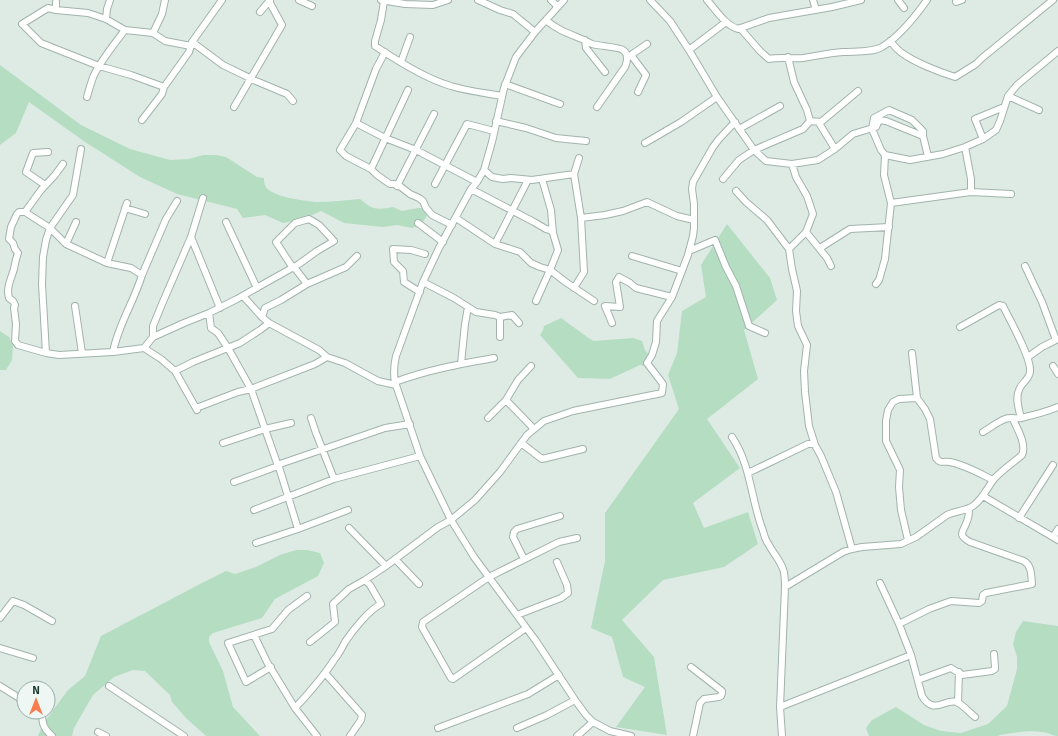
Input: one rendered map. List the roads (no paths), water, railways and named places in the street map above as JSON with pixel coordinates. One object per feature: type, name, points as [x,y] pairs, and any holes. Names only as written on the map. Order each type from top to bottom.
[{"type":"street","points":[[106,19],[110,0]]},
{"type":"street","points":[[153,33],[162,14],[165,0]]},
{"type":"street","points":[[142,120],[162,94],[164,87],[189,52],[192,44],[222,0]]},
{"type":"street","points":[[299,0],[312,6]]},
{"type":"street","points":[[448,0],[433,6],[383,0],[381,20],[375,46],[424,75],[451,86],[502,96]]},
{"type":"street","points":[[478,0],[513,14],[535,32]]},
{"type":"street","points":[[550,0],[558,7]]},
{"type":"street","points":[[564,0],[535,32],[516,57],[502,96],[484,170],[471,189],[423,282],[396,356],[394,368],[395,384],[420,456],[450,520],[474,556],[517,615],[575,700],[593,722],[610,731],[631,736]]},
{"type":"street","points":[[650,0],[670,21],[717,97],[754,150],[766,161],[792,164],[818,160],[835,149],[853,134],[876,127],[879,120],[886,121],[923,136]]},
{"type":"street","points":[[707,0],[726,22],[735,28],[740,28],[769,18],[861,0]]},
{"type":"street","points":[[813,0],[816,10]]},
{"type":"street","points":[[898,0],[904,8]]},
{"type":"street","points":[[740,28],[769,59],[788,57],[801,58],[843,52],[866,51],[882,47],[890,42],[915,17],[927,0]]},
{"type":"street","points":[[890,42],[908,57],[955,77],[976,64],[1053,0]]},
{"type":"street","points":[[56,1],[56,10]]},
{"type":"street","points":[[234,107],[282,25],[269,1],[260,12]]},
{"type":"street","points":[[164,87],[131,74],[99,66],[41,43],[22,24],[48,8],[88,13],[106,19],[125,30],[153,33],[165,41],[192,44],[223,65],[287,94],[293,101]]},
{"type":"street","points":[[546,20],[552,26],[592,44],[624,50],[646,75],[638,92]]},
{"type":"street","points":[[689,50],[726,22]]},
{"type":"street","points":[[87,97],[93,77],[99,66],[125,30]]},
{"type":"street","points":[[400,62],[410,37]]},
{"type":"street","points":[[585,40],[586,48],[605,72]]},
{"type":"street","points":[[597,107],[625,67],[629,57],[647,44]]},
{"type":"street","points":[[928,156],[923,130],[912,120],[889,110],[874,118],[872,129],[881,150],[885,155],[910,160],[943,154],[965,147],[983,139],[996,130],[1008,96],[1017,85],[1058,51]]},
{"type":"street","points":[[385,52],[376,69],[356,123],[340,150],[346,156],[371,169],[390,184],[401,187],[410,194],[419,198],[423,201],[426,208],[432,215],[452,225]]},
{"type":"street","points":[[788,57],[794,82],[810,121]]},
{"type":"street","points":[[506,84],[560,104]]},
{"type":"street","points":[[371,169],[408,90]]},
{"type":"street","points":[[810,121],[819,122],[825,119],[858,91]]},
{"type":"street","points":[[1008,96],[1039,110]]},
{"type":"street","points":[[645,143],[681,122],[717,97]]},
{"type":"street","points":[[739,129],[780,106]]},
{"type":"street","points":[[983,139],[975,119],[1004,107]]},
{"type":"street","points":[[397,186],[434,114]]},
{"type":"street","points":[[496,121],[526,128],[556,138],[586,141]]},
{"type":"street","points":[[723,180],[739,160],[754,150],[803,129],[810,121]]},
{"type":"street","points":[[310,642],[336,622],[333,604],[349,589],[386,566],[475,500],[500,472],[527,434],[544,421],[574,411],[662,393],[663,384],[647,362],[652,355],[656,342],[657,321],[672,297],[689,251],[694,228],[693,182],[719,139],[735,122]]},
{"type":"street","points":[[819,122],[835,149]]},
{"type":"street","points":[[356,123],[385,138],[416,150],[477,182]]},
{"type":"street","points":[[435,184],[467,124],[494,131]]},
{"type":"street","points":[[965,147],[971,179],[970,192]]},
{"type":"street","points":[[46,353],[42,284],[43,257],[50,228],[73,195],[81,150]]},
{"type":"street","points":[[45,185],[26,172],[33,153],[48,152]]},
{"type":"street","points":[[876,284],[879,280],[885,259],[891,203],[884,174],[885,155]]},
{"type":"street","points":[[574,288],[584,272],[581,218],[574,174],[579,158]]},
{"type":"street","points":[[25,212],[63,164]]},
{"type":"street","points":[[789,249],[806,232],[813,214],[796,177],[792,164]]},
{"type":"street","points":[[484,170],[492,177],[503,179],[511,178],[528,180],[574,174]]},
{"type":"street","points":[[536,301],[558,250],[553,233],[551,210],[542,179]]},
{"type":"street","points":[[496,244],[528,180]]},
{"type":"street","points":[[471,189],[550,230],[553,233]]},
{"type":"street","points":[[736,191],[746,202],[767,220],[789,249],[797,291],[796,310],[798,326],[807,345],[804,371],[809,426],[815,445],[836,492],[852,549]]},
{"type":"street","points":[[891,203],[970,192],[1011,194]]},
{"type":"street","points":[[153,337],[153,326],[192,237],[203,198]]},
{"type":"street","points":[[113,352],[114,343],[118,332],[142,275],[166,219],[177,201]]},
{"type":"street","points":[[581,218],[623,211],[647,202],[677,216],[694,220]]},
{"type":"street","points":[[107,263],[126,206],[145,214]]},
{"type":"street","points":[[142,275],[131,268],[107,263],[66,244],[50,228],[25,212],[19,212],[11,228],[9,239],[13,243],[14,249],[18,253],[14,270],[10,276],[7,291],[9,298],[15,305],[16,343],[18,345],[46,353],[59,355],[113,352],[144,348],[161,359],[175,371],[196,409],[315,364],[327,357]]},
{"type":"street","points":[[456,218],[496,244],[520,252],[531,263],[550,270],[594,301]]},
{"type":"street","points":[[144,348],[153,337],[220,308],[243,296],[294,267],[334,240],[319,224],[309,219],[295,222],[276,242],[294,267],[307,284]]},
{"type":"street","points":[[66,244],[76,222]]},
{"type":"street","points":[[226,222],[257,288]]},
{"type":"street","points":[[418,223],[443,242]]},
{"type":"street","points":[[820,248],[850,229],[889,227]]},
{"type":"street","points":[[806,232],[820,248],[831,266]]},
{"type":"street","points":[[192,237],[220,308]]},
{"type":"street","points":[[689,251],[715,240],[726,267],[736,286],[749,326],[765,333]]},
{"type":"street","points":[[420,292],[404,282],[403,271],[394,262],[393,249],[411,250],[425,254]]},
{"type":"street","points":[[262,317],[265,308],[307,284],[346,267],[357,256]]},
{"type":"street","points":[[632,256],[682,271]]},
{"type":"street","points":[[1025,266],[1057,339],[1028,357]]},
{"type":"street","points":[[612,323],[605,306],[620,307],[616,282],[619,277],[636,288],[672,297]]},
{"type":"street","points":[[423,282],[454,298],[476,312],[500,317],[512,315],[519,323]]},
{"type":"street","points":[[243,296],[269,323],[319,350],[327,357],[345,363],[378,381],[395,384],[440,368],[450,368],[462,364],[494,358]]},
{"type":"street","points":[[960,327],[999,305],[1003,306],[1028,357],[1030,369],[1030,375],[1019,390],[1018,394],[1021,418]]},
{"type":"street","points":[[76,306],[82,353]]},
{"type":"street","points":[[462,364],[465,324],[468,307]]},
{"type":"street","points":[[209,313],[211,328],[218,333],[228,348],[251,389],[298,529]]},
{"type":"street","points":[[500,317],[500,337]]},
{"type":"street","points":[[175,371],[193,362],[240,344],[269,323]]},
{"type":"street","points":[[912,353],[917,398],[930,419],[935,456],[937,460],[962,465],[993,480]]},
{"type":"street","points":[[488,418],[506,400],[518,380],[531,366]]},
{"type":"street","points":[[1053,366],[1058,374]]},
{"type":"street","points":[[908,540],[901,510],[899,487],[900,470],[886,441],[886,421],[888,410],[893,402],[899,399],[917,398]]},
{"type":"street","points":[[506,400],[534,429]]},
{"type":"street","points":[[983,432],[1004,419],[1021,418],[1038,414],[1058,406]]},
{"type":"street","points":[[312,418],[316,433],[334,479]]},
{"type":"street","points":[[785,587],[843,552],[872,546],[897,545],[916,537],[947,515],[975,505],[983,496],[993,480],[1022,455],[1024,451],[1023,444],[1013,419]]},
{"type":"street","points":[[223,443],[265,429],[291,423]]},
{"type":"street","points":[[234,482],[385,428],[410,424]]},
{"type":"street","points":[[732,438],[739,449],[748,472],[762,530],[768,544],[783,569],[785,587],[780,707],[782,736]]},
{"type":"street","points":[[521,443],[542,459],[583,449]]},
{"type":"street","points":[[748,472],[808,444],[815,445]]},
{"type":"street","points":[[278,466],[313,454],[326,456]]},
{"type":"street","points":[[254,510],[334,479],[420,456]]},
{"type":"street","points":[[1019,518],[1053,465]]},
{"type":"street","points":[[983,496],[1056,539],[1058,530]]},
{"type":"street","points":[[899,624],[940,604],[951,601],[979,603],[982,601],[983,594],[1032,584],[1031,568],[1024,560],[970,542],[962,536],[962,532],[967,523],[969,508]]},
{"type":"street","points":[[256,543],[348,510]]},
{"type":"street","points":[[524,559],[513,537],[514,532],[517,529],[560,516]]},
{"type":"street","points":[[350,528],[386,566]]},
{"type":"street","points":[[526,628],[454,679],[451,678],[429,641],[422,624],[489,577],[559,542],[577,538]]},
{"type":"street","points":[[395,559],[419,584]]},
{"type":"street","points":[[517,615],[561,598],[568,593],[567,584],[557,562]]},
{"type":"street","points":[[295,708],[325,674],[349,637],[371,610],[381,604],[370,585],[365,580]]},
{"type":"street","points":[[880,583],[899,624],[911,655],[922,696],[925,701],[935,706],[940,706],[951,702],[958,703],[975,717]]},
{"type":"street","points":[[271,667],[246,682],[228,643],[272,629],[288,610],[307,596]]},
{"type":"street","points":[[0,618],[13,601],[24,605],[52,621]]},
{"type":"street","points":[[254,635],[295,708],[317,736]]},
{"type":"street","points":[[0,648],[33,658]]},
{"type":"street","points":[[918,680],[951,668],[962,675],[993,670],[995,667],[994,654]]},
{"type":"street","points":[[780,707],[911,655]]},
{"type":"street","points":[[691,667],[722,691],[721,696],[704,699],[700,703],[693,736]]},
{"type":"street","points":[[958,703],[959,672]]},
{"type":"street","points":[[325,674],[362,715],[361,720],[350,736]]},
{"type":"street","points":[[438,728],[528,694],[559,675]]},
{"type":"street","points":[[0,686],[16,696]]},
{"type":"street","points":[[109,686],[184,736]]},
{"type":"street","points":[[517,728],[547,715],[575,700]]},
{"type":"street","points":[[42,720],[47,732],[52,736]]},
{"type":"street","points":[[577,736],[593,722]]},
{"type":"street","points":[[98,732],[106,736]]}]
